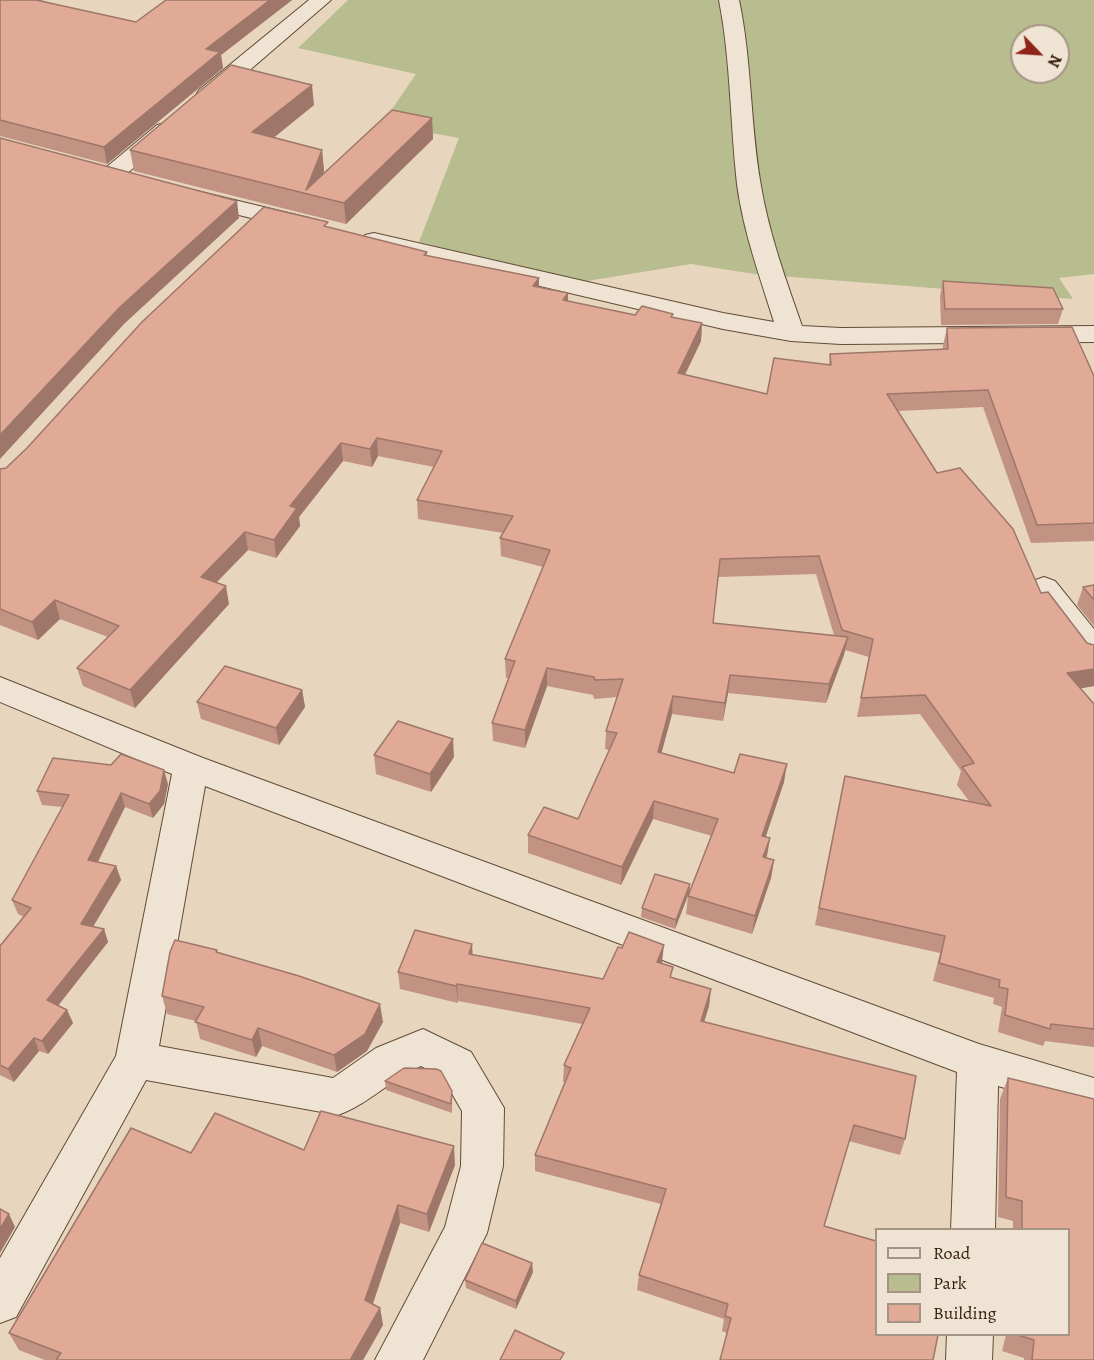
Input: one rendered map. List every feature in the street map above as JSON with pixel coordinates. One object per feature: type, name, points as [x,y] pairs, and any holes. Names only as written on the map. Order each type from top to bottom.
[{"type":"street","points":[[143,184],[100,172],[188,110],[321,0]]},
{"type":"street","points":[[729,0],[736,40],[749,185],[764,252],[790,333]]},
{"type":"street","points":[[175,192],[253,222],[338,232],[723,321],[790,333],[840,336],[1094,334]]},
{"type":"street","points":[[1044,588],[1094,652]]},
{"type":"street","points":[[0,689],[191,767],[978,1062],[1094,1096]]},
{"type":"street","points":[[0,1301],[135,1060],[191,767]]},
{"type":"street","points":[[135,1060],[338,1097],[390,1061],[423,1047],[457,1065],[483,1108],[482,1166],[465,1233],[398,1360]]},
{"type":"street","points":[[973,1228],[978,1062]]},
{"type":"street","points":[[969,1360],[970,1336]]},
{"type":"green space","points":[[348,0],[1094,0],[1094,274],[1059,278],[1073,299],[754,274],[691,264],[581,282],[419,242],[459,138],[382,124],[416,74],[298,48]]},
{"type":"building","points":[[0,0],[36,0],[136,22],[166,0],[270,0],[206,49],[220,52],[104,147],[0,120]]},
{"type":"building","points":[[231,65],[312,85],[252,132],[322,150],[306,190],[392,110],[432,118],[344,203],[130,150]]},
{"type":"building","points":[[0,138],[237,201],[120,307],[0,435]]},
{"type":"building","points":[[264,207],[328,222],[324,226],[427,252],[424,255],[539,278],[533,286],[568,293],[563,300],[635,315],[642,306],[673,314],[671,317],[702,323],[678,373],[767,394],[774,358],[831,365],[830,354],[948,349],[947,328],[1072,327],[1094,376],[1094,523],[1037,525],[988,390],[887,394],[937,473],[960,468],[1013,529],[1041,593],[1048,592],[1087,643],[1094,645],[1094,669],[1067,673],[1094,704],[1094,1029],[1051,1024],[1050,1029],[1005,1015],[1008,989],[999,987],[1000,980],[939,963],[945,936],[819,908],[845,776],[991,806],[962,767],[974,763],[925,695],[861,698],[873,639],[842,630],[819,556],[720,559],[713,623],[848,637],[829,684],[730,675],[725,703],[673,696],[658,752],[734,773],[740,754],[787,764],[762,836],[770,838],[763,857],[774,860],[755,916],[688,896],[718,819],[654,801],[622,867],[528,835],[544,807],[578,819],[617,733],[606,731],[623,679],[595,680],[594,677],[547,668],[525,730],[492,723],[515,661],[505,659],[550,550],[500,538],[513,516],[417,500],[442,451],[377,438],[370,449],[341,443],[290,506],[297,508],[274,540],[245,532],[201,577],[226,586],[130,690],[77,668],[119,626],[55,600],[32,622],[0,609],[0,469],[6,468],[27,448],[142,322]]},
{"type":"building","points":[[943,281],[1053,288],[1063,309],[945,309]]},
{"type":"building","points":[[1094,585],[1094,600],[1083,587]]},
{"type":"building","points":[[225,666],[302,690],[276,728],[197,702]]},
{"type":"building","points":[[398,721],[453,739],[430,774],[374,755]]},
{"type":"building","points":[[121,754],[164,770],[160,791],[149,804],[121,793],[88,860],[116,866],[81,924],[104,929],[47,1000],[67,1010],[42,1041],[34,1038],[8,1069],[0,1065],[0,946],[31,908],[12,900],[69,795],[37,791],[53,758],[111,765]]},
{"type":"building","points":[[655,874],[690,884],[676,920],[642,908]]},
{"type":"building","points":[[415,930],[472,944],[469,954],[603,979],[618,947],[622,948],[629,932],[664,945],[657,962],[673,967],[670,977],[711,989],[701,1021],[916,1076],[905,1139],[854,1125],[824,1226],[875,1241],[875,1336],[938,1336],[933,1360],[720,1360],[731,1318],[725,1316],[728,1304],[639,1275],[666,1189],[535,1155],[571,1068],[564,1065],[590,1008],[457,984],[456,986],[398,972]]},
{"type":"building","points":[[175,940],[217,950],[216,952],[299,976],[380,1004],[365,1034],[334,1055],[258,1028],[252,1040],[195,1022],[204,1007],[162,996],[170,952]]},
{"type":"building","points":[[404,1068],[441,1071],[452,1091],[451,1104],[385,1081]]},
{"type":"building","points":[[1008,1078],[1094,1099],[1094,1360],[1032,1360],[1034,1340],[1021,1336],[1070,1336],[1070,1228],[1022,1228],[1022,1201],[1006,1197]]},
{"type":"building","points":[[321,1111],[454,1146],[427,1214],[398,1205],[365,1300],[380,1308],[350,1360],[56,1360],[61,1353],[9,1333],[131,1128],[191,1153],[215,1113],[304,1150]]},
{"type":"building","points":[[0,1209],[9,1214],[0,1229]]},
{"type":"building","points":[[482,1243],[532,1263],[516,1301],[465,1280]]},
{"type":"building","points":[[515,1330],[564,1353],[560,1360],[500,1360]]}]
